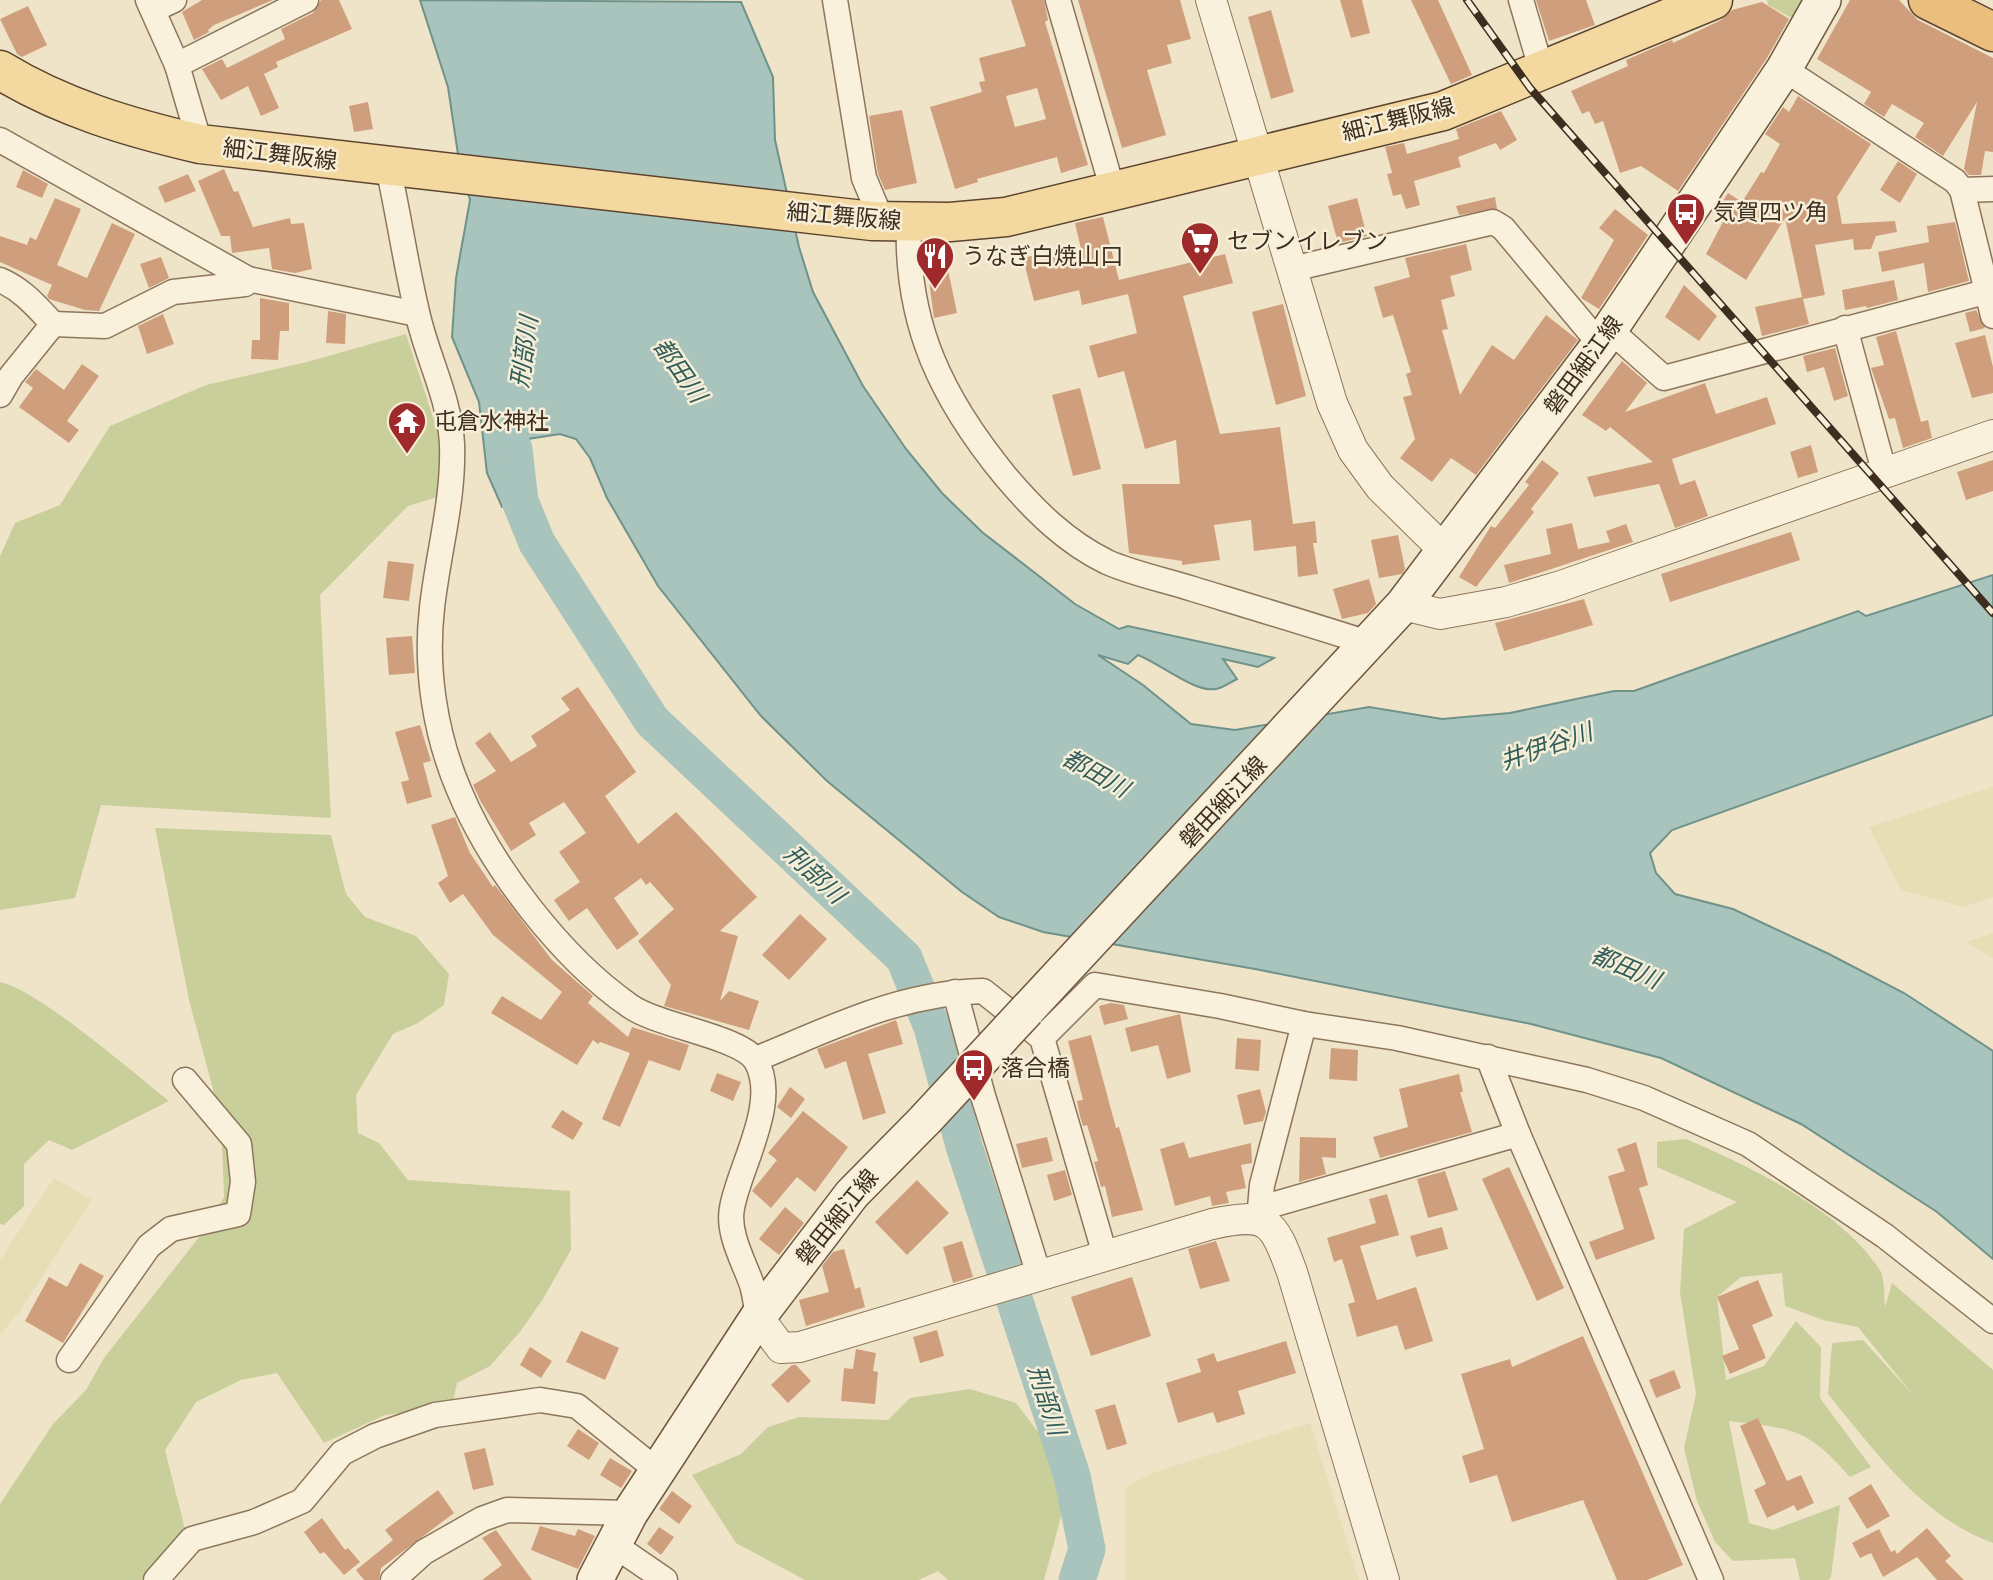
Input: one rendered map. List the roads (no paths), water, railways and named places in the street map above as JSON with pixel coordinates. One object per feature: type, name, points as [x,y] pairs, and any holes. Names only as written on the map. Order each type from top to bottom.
[{"type":"highway","points":[[1928,0],[1993,32]]},
{"type":"main road","name":"細江舞阪線","points":[[0,70],[68,105],[141,131],[201,144],[888,221],[950,222],[1006,217],[1256,154],[1443,111],[1713,0]]},
{"type":"main road","name":"磐田細江線","points":[[595,1580],[630,1513],[758,1317],[852,1194],[925,1120],[1034,1024],[1077,958],[1404,605],[1605,337],[1784,69],[1823,0]]},
{"type":"street","points":[[177,65],[306,0]]},
{"type":"street","points":[[835,0],[864,178],[907,260],[911,288],[927,346],[950,400],[980,445],[1047,521],[1066,538],[1108,562],[1365,650]]},
{"type":"street","points":[[1058,0],[1113,191]]},
{"type":"street","points":[[1212,0],[1332,403],[1353,450],[1380,487],[1444,550]]},
{"type":"street","points":[[1521,0],[1542,72]]},
{"type":"street","points":[[158,3],[201,144]]},
{"type":"street","points":[[1784,69],[1938,169],[1962,190],[1993,316]]},
{"type":"street","points":[[0,140],[248,279],[417,314]]},
{"type":"street","points":[[398,167],[417,314],[445,401],[452,443],[450,500],[432,610],[430,684],[459,791],[508,881],[563,947],[631,1008],[670,1024],[736,1045],[756,1059],[763,1083],[761,1113],[731,1211],[740,1257],[752,1285],[758,1317],[781,1348],[800,1348],[1212,1224],[1245,1217],[1259,1220],[1270,1226],[1281,1242],[1292,1272],[1384,1580]]},
{"type":"street","points":[[1962,190],[1993,189]]},
{"type":"street","points":[[1292,269],[1493,222],[1503,228],[1605,337],[1664,378],[1985,292]]},
{"type":"street","points":[[0,280],[12,285],[32,300],[53,324],[105,326],[173,292],[244,285],[248,279]]},
{"type":"street","points":[[0,395],[11,376],[53,324]]},
{"type":"street","points":[[1846,328],[1884,471]]},
{"type":"street","points":[[1404,605],[1440,614],[1506,602],[1561,586],[1993,435]]},
{"type":"street","points":[[1034,1024],[1095,985],[1220,1006],[1304,1024],[1397,1038],[1587,1080],[1644,1098],[1748,1144],[1885,1236],[1993,1321]]},
{"type":"street","points":[[756,1059],[902,1001],[983,991],[1034,1024],[1105,1255]]},
{"type":"street","points":[[950,993],[1039,1275]]},
{"type":"street","points":[[1259,1220],[1262,1185],[1304,1024]]},
{"type":"street","points":[[1488,1057],[1518,1134],[1711,1580]]},
{"type":"street","points":[[69,1360],[149,1246],[171,1229],[238,1214],[243,1182],[239,1144],[185,1080]]},
{"type":"street","points":[[1259,1220],[1265,1207],[1518,1134]]},
{"type":"street","points":[[156,1580],[192,1539],[254,1522],[302,1501],[342,1454],[375,1436],[435,1415],[540,1400],[578,1406],[659,1472]]},
{"type":"street","points":[[393,1580],[424,1552],[482,1519],[507,1510],[630,1513]]},
{"type":"street","points":[[614,1545],[665,1580]]},
{"type":"water","points":[[420,0],[741,2],[773,77],[775,140],[799,247],[813,292],[863,386],[906,449],[942,493],[982,532],[1075,604],[1119,629],[1128,626],[1274,658],[1258,667],[1223,659],[1237,679],[1219,688],[1208,689],[1198,687],[1138,655],[1128,664],[1098,655],[1143,685],[1191,724],[1235,730],[1369,707],[1442,719],[1510,713],[1614,691],[1634,691],[1858,611],[1866,616],[1993,575],[1993,715],[1672,830],[1650,853],[1656,873],[1675,894],[1733,909],[1829,954],[1904,993],[1993,1051],[1993,1259],[1937,1212],[1801,1124],[1661,1058],[1531,1024],[1255,969],[1043,932],[999,917],[962,892],[827,781],[761,716],[658,586],[607,498],[590,458],[576,439],[560,434],[528,439],[522,454],[533,492],[502,507],[487,473],[479,402],[452,337],[456,278],[470,200],[458,154],[448,87]]},
{"type":"waterway","name":"刑部川","points":[[514,449],[520,501],[537,543],[652,721],[904,958],[932,1027],[964,1146],[1072,1476],[1087,1549],[1077,1580]]},
{"type":"railway","points":[[1467,0],[1530,88],[1993,613]]},
{"type":"place","name":"気賀四ツ角","points":[[1686,246]]},
{"type":"place","name":"セブンイレブン","points":[[1200,275]]},
{"type":"place","name":"うなぎ白焼山口","points":[[935,290]]},
{"type":"place","name":"屯倉水神社","points":[[407,455]]},
{"type":"place","name":"落合橋","points":[[974,1102]]},
{"type":"water label","name":"都田川","points":[[680,370]]},
{"type":"water label","name":"井伊谷川","points":[[1546,746]]},
{"type":"water label","name":"都田川","points":[[1096,773]]},
{"type":"water label","name":"都田川","points":[[1626,967]]}]
